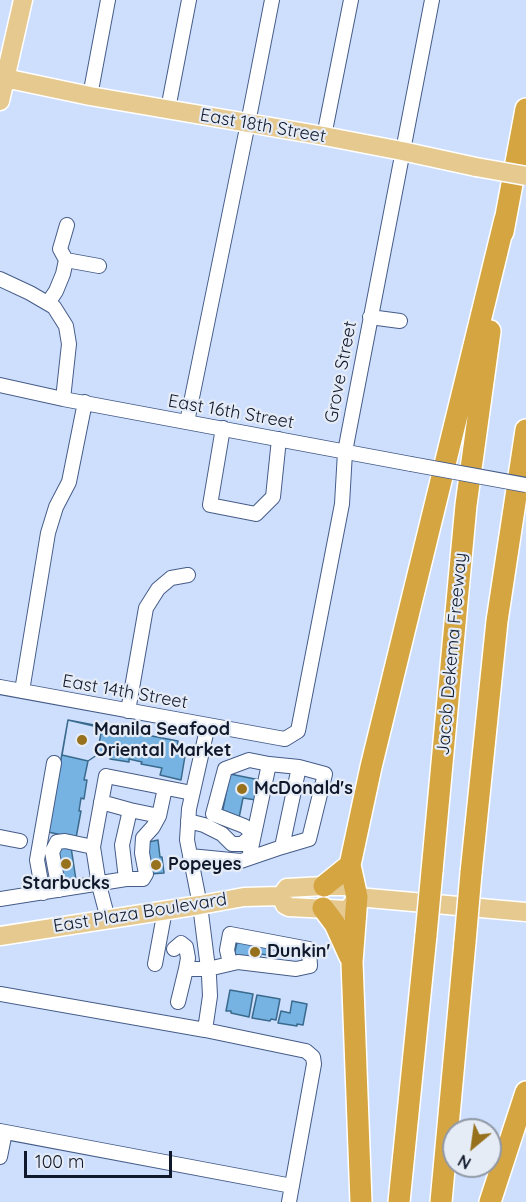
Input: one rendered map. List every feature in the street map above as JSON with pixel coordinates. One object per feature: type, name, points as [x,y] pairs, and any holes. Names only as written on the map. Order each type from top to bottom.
[{"type":"highway","name":"Jacob Dekema Freeway","points":[[399,1202],[466,504],[504,219],[526,109]]},
{"type":"highway","points":[[361,1202],[352,962],[357,897],[350,865],[371,767],[504,219]]},
{"type":"highway","points":[[441,1202],[497,621],[526,430]]},
{"type":"highway","points":[[324,885],[350,865]]},
{"type":"highway","points":[[323,908],[335,924],[352,962]]},
{"type":"highway","points":[[490,1202],[526,1092]]},
{"type":"main road","points":[[0,101],[2,77],[23,0]]},
{"type":"main road","name":"East 18th Street","points":[[2,77],[90,96],[402,150],[526,176]]},
{"type":"main road","name":"East Plaza Boulevard","points":[[281,896],[287,888],[324,885],[350,886],[357,897]]},
{"type":"main road","name":"East Plaza Boulevard","points":[[0,936],[244,897],[281,896]]},
{"type":"main road","name":"East Plaza Boulevard","points":[[281,896],[285,905],[290,907],[348,910],[357,897]]},
{"type":"main road","name":"East Plaza Boulevard","points":[[357,897],[526,912]]},
{"type":"street","points":[[90,96],[108,0]]},
{"type":"street","points":[[168,109],[189,0]]},
{"type":"street","points":[[187,422],[272,0]]},
{"type":"street","points":[[324,136],[351,0]]},
{"type":"street","name":"Grove Street","points":[[279,738],[285,739],[298,731],[342,504],[345,452],[432,0]]},
{"type":"street","points":[[48,303],[63,274],[66,260],[60,249],[67,225]]},
{"type":"street","points":[[66,260],[99,266]]},
{"type":"street","points":[[0,279],[48,303],[66,326],[69,344],[63,399]]},
{"type":"street","points":[[370,317],[400,321]]},
{"type":"street","name":"East 16th Street","points":[[0,385],[63,399],[526,485]]},
{"type":"street","points":[[22,691],[48,533],[56,507],[69,482],[85,402]]},
{"type":"street","points":[[223,428],[210,506],[256,514],[273,496],[279,439]]},
{"type":"street","points":[[128,711],[146,608],[158,589],[171,579],[188,576]]},
{"type":"street","name":"East 14th Street","points":[[0,687],[279,738]]},
{"type":"street","points":[[205,1030],[210,996],[208,969],[200,905],[187,840],[189,809],[208,725]]},
{"type":"street","points":[[190,856],[241,861],[309,839],[325,774],[299,767],[269,765],[249,760],[225,769],[213,814],[244,826],[254,834]]},
{"type":"street","points":[[43,893],[37,860],[54,763]]},
{"type":"street","points":[[249,858],[269,765]]},
{"type":"street","points":[[282,847],[299,767]]},
{"type":"street","points":[[108,919],[99,885],[93,847],[106,776],[192,793]]},
{"type":"street","points":[[0,899],[126,879],[143,879],[146,874],[142,853],[143,838],[159,816],[165,788]]},
{"type":"street","points":[[101,802],[159,816]]},
{"type":"street","points":[[126,879],[122,845],[130,810]]},
{"type":"street","points":[[188,821],[204,825],[222,834],[232,844],[242,844],[254,834]]},
{"type":"street","points":[[0,837],[20,841]]},
{"type":"street","points":[[59,890],[52,852],[57,842],[65,841],[93,847]]},
{"type":"street","points":[[155,964],[165,910]]},
{"type":"street","points":[[186,969],[208,969],[237,962],[296,969],[310,966],[309,949],[230,934],[227,950],[230,963]]},
{"type":"street","points":[[174,949],[181,943],[186,947],[188,958],[178,1002]]},
{"type":"street","points":[[0,994],[205,1030],[306,1051],[313,1057],[314,1064],[289,1202]]},
{"type":"street","points":[[0,1157],[2,1131],[292,1186]]},
{"type":"building","name":"Manila Seafood Oriental Market","points":[[68,720],[102,728],[97,755],[88,761],[62,755]]},
{"type":"building","points":[[68,720],[178,741],[177,749],[181,749],[180,755],[185,756],[181,780],[160,775],[162,768],[129,759],[129,762],[110,759],[111,756],[98,753],[88,761],[84,780],[87,780],[84,799],[81,798],[76,838],[48,832]]},
{"type":"building","name":"McDonald's","points":[[230,774],[260,780],[256,800],[243,798],[239,818],[222,814]]},
{"type":"building","name":"Popeyes","points":[[158,840],[164,873],[150,874],[144,843]]},
{"type":"building","name":"Starbucks","points":[[71,847],[76,880],[61,883],[55,848]]},
{"type":"building","points":[[238,939],[268,946],[267,955],[261,954],[260,959],[234,955]]},
{"type":"building","points":[[230,990],[253,994],[249,1017],[226,1011]]},
{"type":"building","points":[[257,995],[280,999],[276,1020],[252,1018]]},
{"type":"building","points":[[292,1001],[307,1004],[303,1025],[278,1023],[281,1011],[290,1013]]},
{"type":"place","name":"Manila Seafood Oriental Market","points":[[82,740]]},
{"type":"place","name":"McDonald's","points":[[242,789]]},
{"type":"place","name":"Starbucks","points":[[66,864]]},
{"type":"place","name":"Popeyes","points":[[156,865]]},
{"type":"place","name":"Dunkin'","points":[[255,952]]}]
